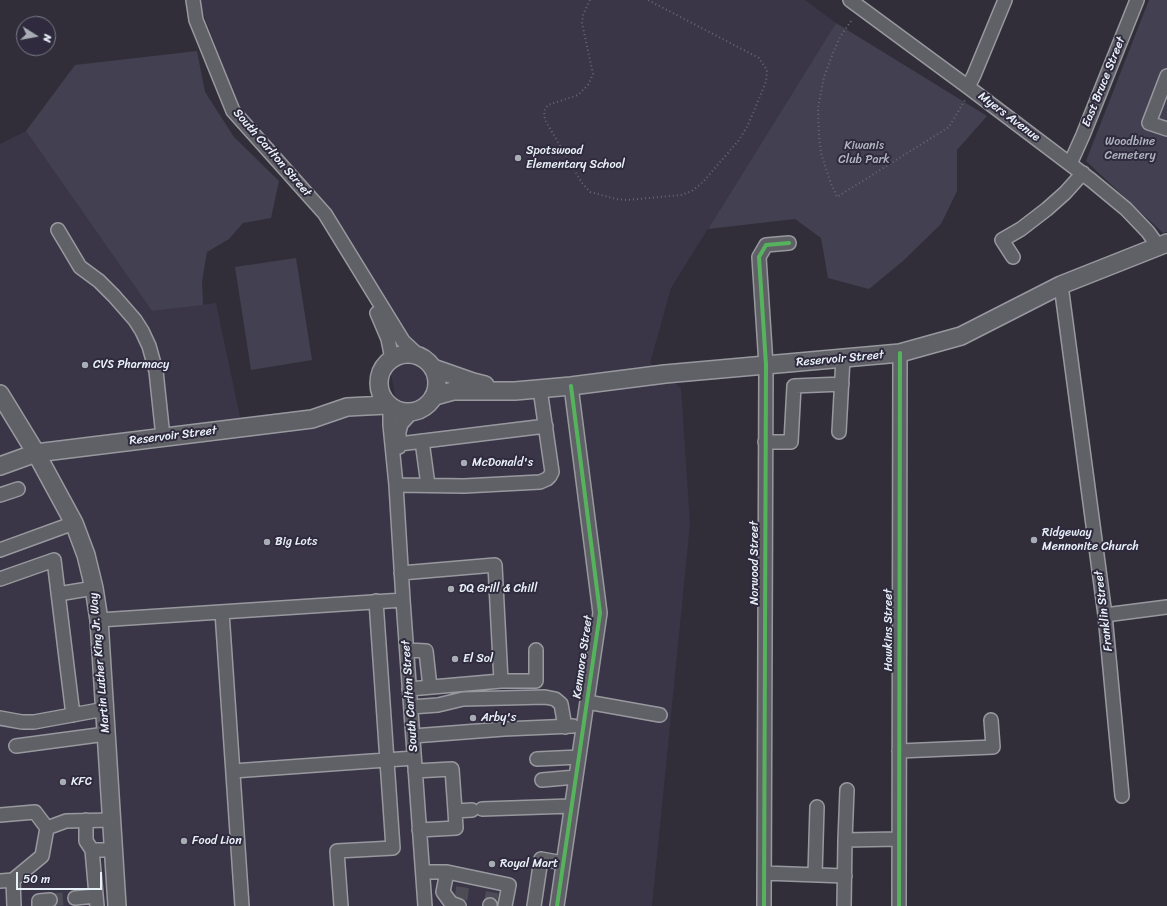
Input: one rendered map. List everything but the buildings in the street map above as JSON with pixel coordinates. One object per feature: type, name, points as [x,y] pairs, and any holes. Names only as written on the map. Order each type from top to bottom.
[{"type":"main road","name":"Reservoir Street","points":[[435,396],[453,391],[515,391],[540,389],[665,374],[900,353],[961,336],[1061,285],[1163,244]]},
{"type":"main road","points":[[410,354],[419,356],[427,361],[433,368],[437,377],[438,387],[435,396],[429,404],[421,410],[411,413],[404,413],[389,406],[381,396],[379,383],[380,373],[385,365],[392,359],[401,355],[410,354]]},
{"type":"main road","name":"Reservoir Street","points":[[433,368],[473,382],[515,391]]},
{"type":"main road","name":"Reservoir Street","points":[[347,407],[379,383]]},
{"type":"main road","name":"Martin Luther King Jr. Way","points":[[2,400],[36,453],[74,523],[86,554],[94,588],[99,620],[112,820],[113,906]]},
{"type":"main road","name":"Reservoir Street","points":[[0,466],[36,453],[233,430],[312,419],[347,407],[389,406]]},
{"type":"street","name":"South Carlton Street","points":[[193,0],[196,20],[233,111],[325,214],[403,341],[419,356]]},
{"type":"street","name":"Myers Avenue","points":[[850,0],[1083,173],[1126,209],[1148,232],[1163,244]]},
{"type":"street","points":[[966,86],[974,75],[1005,0]]},
{"type":"street","name":"East Bruce Street","points":[[1070,164],[1137,0]]},
{"type":"street","points":[[1167,76],[1149,123],[1167,128]]},
{"type":"street","points":[[1013,257],[1002,240],[1021,229],[1047,209],[1065,194],[1083,173]]},
{"type":"street","points":[[58,230],[80,267],[99,281],[114,296],[135,320],[142,331],[156,371],[163,437]]},
{"type":"street","name":"Norwood Street","points":[[764,906],[766,365],[759,257],[766,245],[789,244]]},
{"type":"street","name":"South Carlton Street","points":[[362,274],[388,339],[392,359]]},
{"type":"street","name":"Franklin Street","points":[[1061,285],[1105,615],[1122,796]]},
{"type":"street","name":"Hawkins Street","points":[[899,906],[900,353]]},
{"type":"street","points":[[839,432],[843,358]]},
{"type":"street","points":[[766,442],[791,442],[794,386],[842,384]]},
{"type":"street","name":"Kenmore Street","points":[[557,906],[600,613],[571,386]]},
{"type":"street","points":[[396,485],[464,486],[540,482],[547,479],[552,472],[540,389]]},
{"type":"street","name":"South Carlton Street","points":[[389,406],[396,485],[425,906]]},
{"type":"street","name":"South Carlton Street","points":[[396,485],[399,432],[401,424],[411,413]]},
{"type":"street","points":[[399,444],[546,426]]},
{"type":"street","points":[[422,441],[428,485]]},
{"type":"street","points":[[0,495],[18,489]]},
{"type":"street","points":[[0,550],[74,523]]},
{"type":"street","points":[[0,579],[54,560],[73,715]]},
{"type":"street","points":[[402,573],[495,565],[501,681]]},
{"type":"street","points":[[58,594],[94,588]]},
{"type":"street","points":[[99,620],[403,600]]},
{"type":"street","points":[[341,906],[337,851],[393,848],[376,601]]},
{"type":"street","points":[[1105,615],[1167,607]]},
{"type":"street","points":[[222,612],[242,906]]},
{"type":"street","points":[[407,650],[426,651],[430,687]]},
{"type":"street","points":[[409,689],[501,681],[536,681],[536,650]]},
{"type":"street","points":[[411,707],[463,699],[545,697],[555,699],[561,704],[565,727]]},
{"type":"street","points":[[587,702],[660,715]]},
{"type":"street","points":[[0,718],[22,722],[34,722],[105,709]]},
{"type":"street","points":[[899,751],[993,747],[991,720]]},
{"type":"street","points":[[413,736],[504,729],[583,726]]},
{"type":"street","points":[[16,746],[106,734]]},
{"type":"street","points":[[538,759],[579,757]]},
{"type":"street","points":[[233,771],[387,760],[452,769],[456,828],[419,830]]},
{"type":"street","points":[[542,780],[576,777]]},
{"type":"street","points":[[844,906],[847,790]]},
{"type":"street","points":[[455,811],[571,806]]},
{"type":"street","points":[[815,875],[817,807]]},
{"type":"street","points":[[0,815],[35,812],[47,828],[42,856],[13,880],[0,881]]},
{"type":"street","points":[[75,898],[96,901],[92,850],[86,841],[86,820]]},
{"type":"street","points":[[47,828],[66,821],[112,820]]},
{"type":"street","points":[[845,840],[899,839]]},
{"type":"street","points":[[92,850],[113,850]]},
{"type":"street","points":[[534,906],[541,859],[563,863]]},
{"type":"street","points":[[423,872],[447,872],[464,880],[493,886],[509,885],[505,906]]},
{"type":"street","points":[[447,872],[443,892],[450,904],[460,904]]},
{"type":"street","points":[[764,873],[845,876]]},
{"type":"street","points":[[13,880],[14,906]]},
{"type":"path","points":[[590,0],[583,15],[582,23],[593,74],[588,85],[578,95],[548,104],[544,111],[545,120],[582,183],[590,192],[616,199],[627,200],[681,195],[692,191],[703,182],[739,140],[748,125],[766,82],[767,70],[759,58],[648,0]]},
{"type":"path","points":[[851,21],[840,37],[833,53],[824,77],[818,108],[821,154],[836,197],[949,127],[966,101],[966,86]]},
{"type":"shaded area","points":[[201,0],[805,0],[836,23],[671,288],[650,363],[681,388],[690,524],[652,906],[0,906],[0,144],[26,131],[152,311],[216,303],[240,417],[396,401],[379,309],[360,256],[330,208],[239,108],[202,10]]},
{"type":"green space","name":"Woodbine Cemetery","points":[[1149,0],[1167,0],[1167,232],[1163,233],[1086,161]]},
{"type":"green space","name":"Kiwanis Club Park","points":[[836,23],[987,116],[957,150],[957,191],[941,224],[903,261],[869,289],[828,278],[821,238],[795,219],[708,229]]},
{"type":"green space","points":[[197,51],[205,92],[234,137],[279,181],[271,218],[243,223],[229,239],[207,252],[202,281],[203,305],[152,311],[26,131],[75,65]]},
{"type":"green space","points":[[296,258],[312,360],[251,370],[235,267]]},
{"type":"tunnel","points":[[461,900],[463,884]]},
{"type":"tunnel","points":[[490,905],[493,889]]},
{"type":"tunnel","points":[[50,900],[75,898]]},
{"type":"cycle path","points":[[764,906],[766,365],[759,257],[766,245],[789,243]]},
{"type":"cycle path","points":[[899,906],[900,353]]},
{"type":"cycle path","points":[[557,906],[600,613],[571,386]]},
{"type":"place","name":"Spotswood Elementary School","points":[[518,158]]},
{"type":"place","name":"CVS Pharmacy","points":[[85,365]]},
{"type":"place","name":"McDonald's","points":[[464,463]]},
{"type":"place","name":"Ridgeway Mennonite Church","points":[[1034,540]]},
{"type":"place","name":"Big Lots","points":[[267,542]]},
{"type":"place","name":"DQ Grill & Chill","points":[[451,589]]},
{"type":"place","name":"El Sol","points":[[455,659]]},
{"type":"place","name":"Arby's","points":[[473,718]]},
{"type":"place","name":"KFC","points":[[63,782]]},
{"type":"place","name":"Food Lion","points":[[184,841]]},
{"type":"place","name":"Royal Mart","points":[[492,864]]}]
